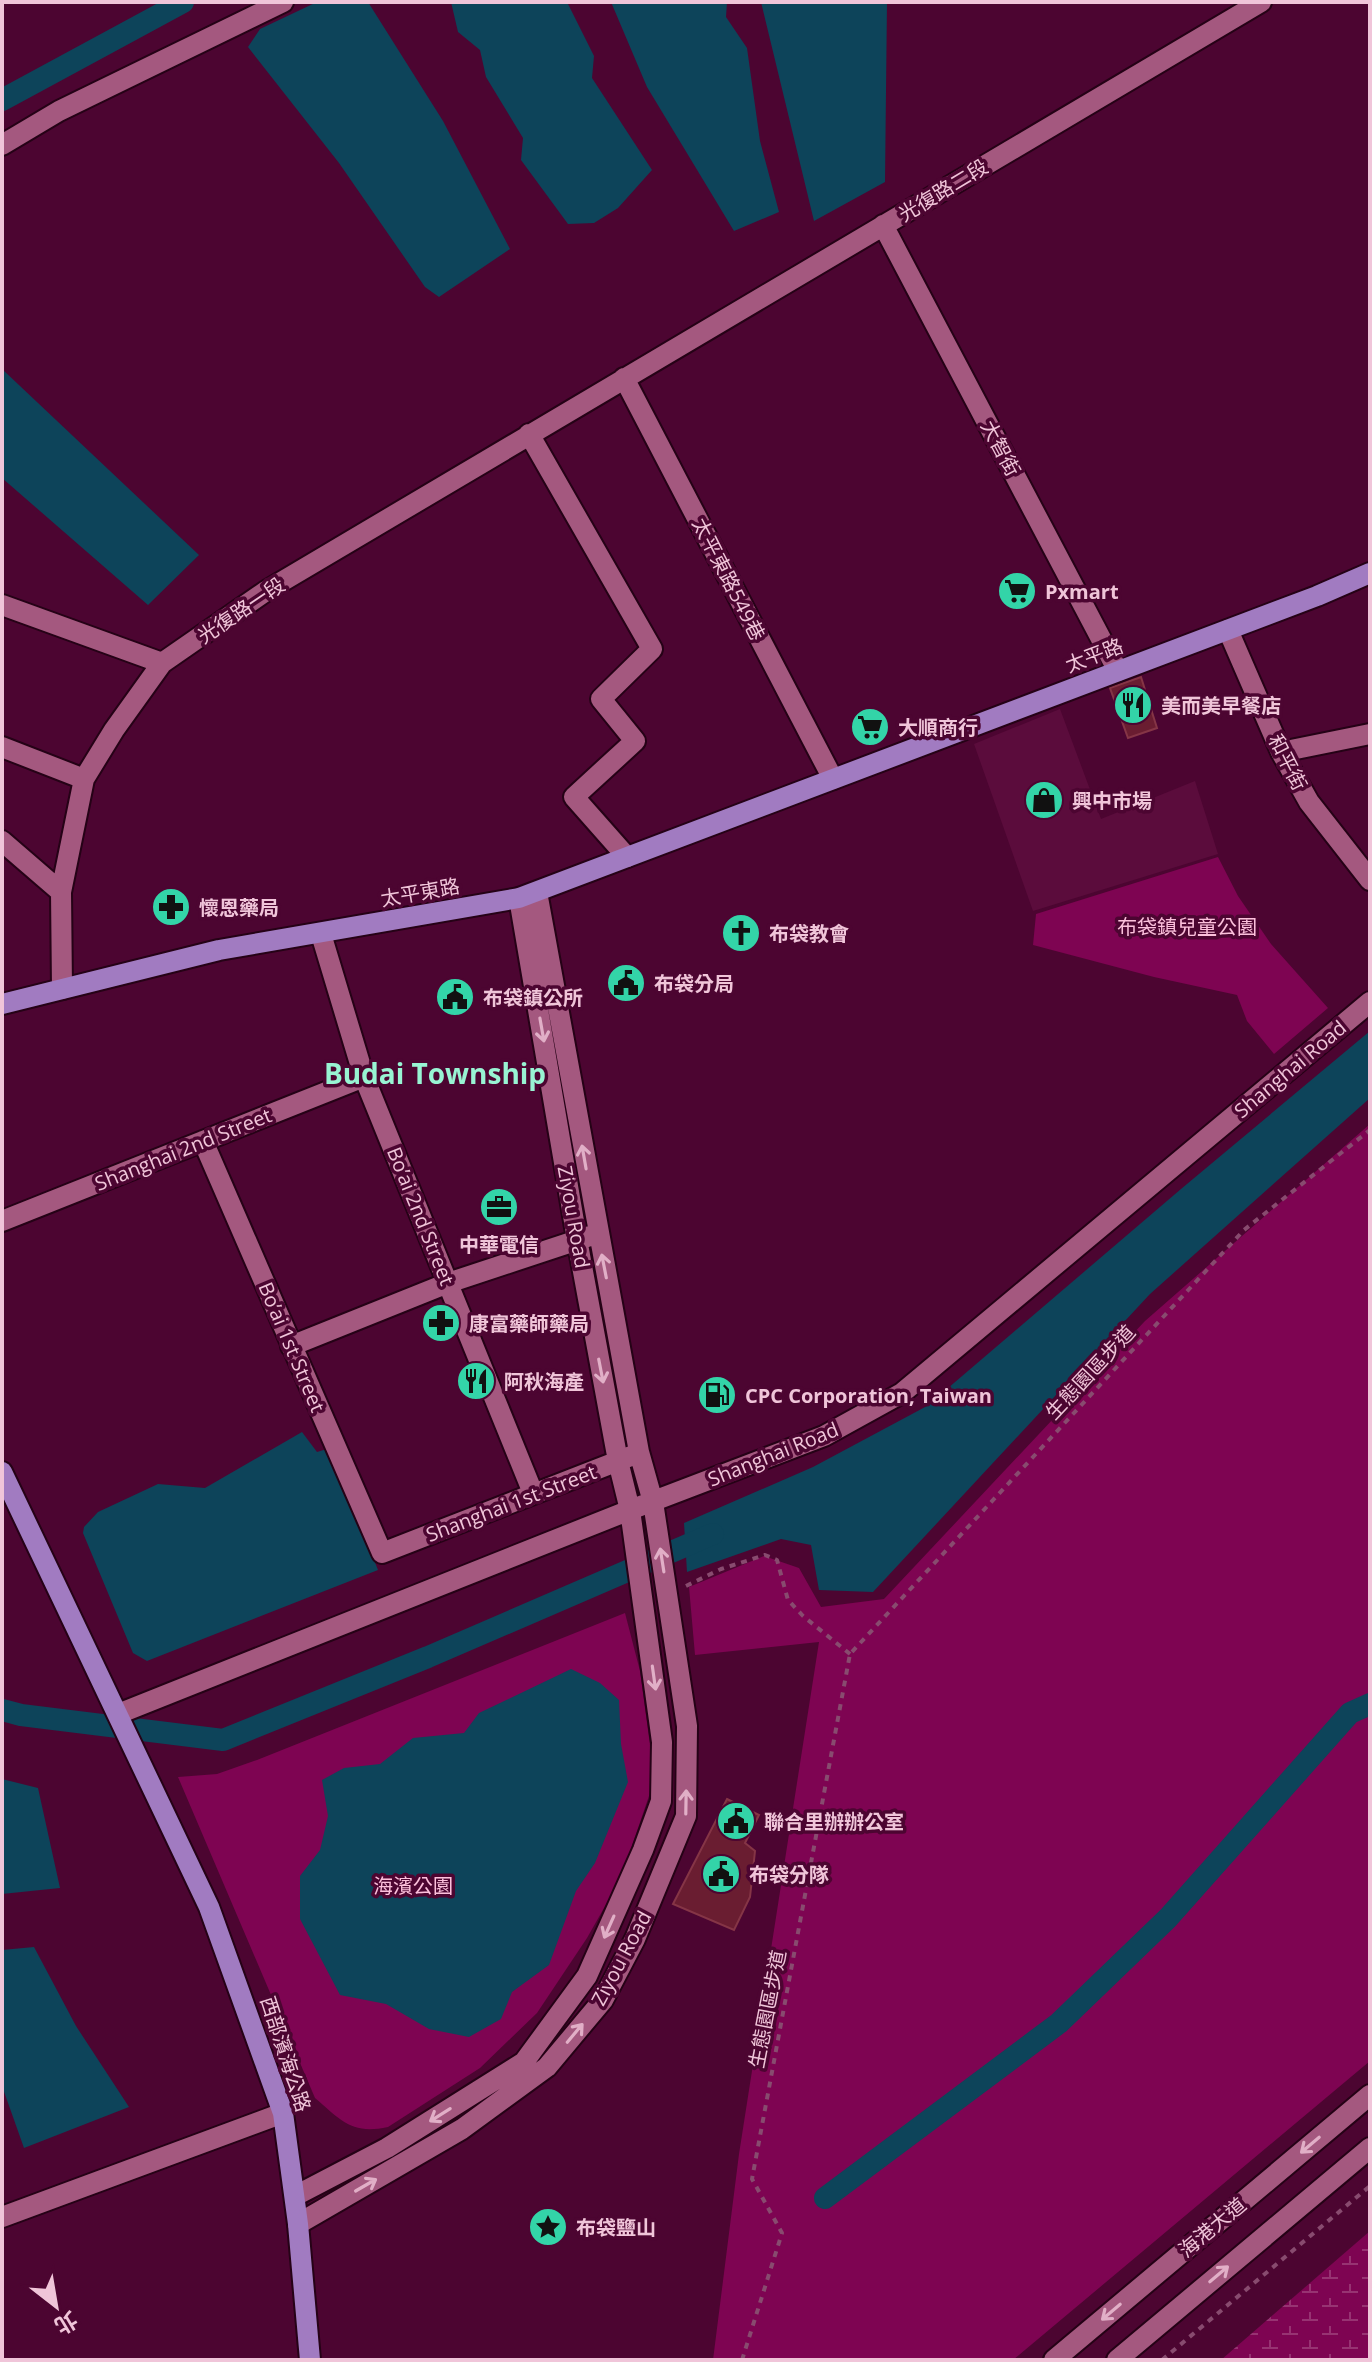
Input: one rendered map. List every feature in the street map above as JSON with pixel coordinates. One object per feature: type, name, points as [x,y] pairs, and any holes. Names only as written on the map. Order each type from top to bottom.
[{"type":"main road","name":"太平路","points":[[833,779],[1317,596],[1370,573]]},
{"type":"main road","name":"太平東路","points":[[2,1004],[219,950],[528,895],[833,779]]},
{"type":"main road","points":[[2,1472],[118,1714]]},
{"type":"main road","name":"西部濱海公路","points":[[118,1714],[209,1907],[283,2113],[295,2196],[310,2360]]},
{"type":"street","points":[[2,145],[59,111],[283,2]]},
{"type":"street","name":"光復路二段","points":[[624,378],[1261,2]]},
{"type":"street","name":"大智街","points":[[883,225],[1118,671]]},
{"type":"street","name":"光復路一段","points":[[62,989],[61,892],[84,779],[114,730],[162,663],[266,591],[624,378]]},
{"type":"street","name":"太平東路549巷","points":[[624,378],[833,779]]},
{"type":"street","points":[[529,434],[652,649],[601,699],[635,741],[574,797],[627,857]]},
{"type":"street","points":[[2,605],[162,663]]},
{"type":"street","name":"和平街","points":[[1228,630],[1281,752],[1309,802],[1370,880]]},
{"type":"street","points":[[1281,752],[1370,734]]},
{"type":"street","points":[[2,747],[84,779]]},
{"type":"street","points":[[2,841],[61,892]]},
{"type":"street","name":"Ziyou Road","points":[[298,2224],[462,2129],[547,2067],[603,2000],[635,1939],[686,1816],[687,1726],[653,1502],[639,1452],[528,895]]},
{"type":"street","name":"Ziyou Road","points":[[295,2196],[387,2148],[524,2062],[587,1976],[643,1850],[661,1801],[662,1742],[630,1510],[577,1239],[528,895]]},
{"type":"street","name":"Bo’ai 2nd Street","points":[[321,934],[364,1077],[448,1283],[542,1490]]},
{"type":"street","name":"Shanghai Road","points":[[118,1714],[824,1436],[902,1393],[1370,1002]]},
{"type":"street","name":"Shanghai 2nd Street","points":[[2,1221],[364,1077]]},
{"type":"street","name":"Bo’ai 1st Street","points":[[203,1141],[382,1553]]},
{"type":"street","points":[[291,1346],[448,1283],[598,1234]]},
{"type":"street","name":"Shanghai 1st Street","points":[[382,1553],[639,1452]]},
{"type":"street","name":"海港大道","points":[[1054,2360],[1370,2095]]},
{"type":"street","points":[[2,2217],[283,2113]]},
{"type":"street","name":"海港大道","points":[[1117,2360],[1370,2148]]},
{"type":"path","name":"生態園區步道","points":[[742,2360],[782,2233],[752,2179],[850,1654],[1244,1230],[1370,1130]]},
{"type":"path","points":[[667,1594],[721,1569],[765,1555],[777,1560],[788,1600],[850,1654]]},
{"type":"path","points":[[1162,2360],[1370,2186]]},
{"type":"shaded area","name":"興中市場","points":[[1060,709],[1101,819],[1195,781],[1218,854],[1033,911],[974,744]]},
{"type":"green space","name":"布袋鎮兒童公園","points":[[1218,857],[1238,896],[1271,944],[1328,1008],[1274,1054],[1247,1021],[1237,995],[1033,945],[1036,914]]},
{"type":"green space","points":[[1370,1124],[1370,2061],[1013,2360],[713,2360],[739,2154],[819,1642],[695,1655],[689,1587],[764,1556],[799,1568],[821,1607],[884,1599],[1145,1321]]},
{"type":"green space","name":"海濱公園","points":[[625,1613],[640,1671],[650,1745],[650,1793],[621,1878],[587,1938],[537,2013],[480,2068],[388,2127],[365,2129],[347,2124],[315,2098],[178,1777],[217,1774],[257,1760]]},
{"type":"green space","points":[[1370,2231],[1370,2360],[1221,2360]]},
{"type":"water","points":[[317,2],[368,2],[443,121],[510,249],[439,297],[425,287],[339,163],[248,47],[260,29]]},
{"type":"water","points":[[451,2],[567,2],[594,56],[592,78],[652,170],[618,208],[594,223],[568,224],[521,160],[523,138],[486,77],[480,50],[458,32]]},
{"type":"water","points":[[611,2],[727,2],[726,17],[747,48],[760,141],[779,212],[734,231],[647,87]]},
{"type":"water","points":[[761,2],[887,2],[885,182],[814,221]]},
{"type":"water","points":[[2,369],[199,555],[148,605],[2,478]]},
{"type":"water","points":[[1370,1031],[1370,1098],[1150,1294],[873,1592],[819,1590],[811,1545],[781,1539],[687,1572],[684,1523],[813,1467],[927,1406]]},
{"type":"water","points":[[302,1432],[317,1452],[330,1448],[378,1570],[147,1661],[133,1653],[83,1533],[84,1527],[98,1512],[158,1484],[205,1488]]},
{"type":"water","points":[[571,1669],[600,1683],[619,1700],[621,1744],[628,1782],[595,1863],[576,1891],[549,1965],[512,1992],[501,2019],[469,2037],[429,2029],[386,2004],[340,1995],[300,1919],[300,1876],[320,1850],[328,1816],[322,1780],[344,1768],[380,1764],[413,1738],[464,1733],[479,1713]]},
{"type":"water","points":[[2,1779],[38,1788],[60,1888],[2,1894]]},
{"type":"water","points":[[34,1947],[76,2026],[129,2107],[24,2148],[2,2086],[2,1950]]},
{"type":"building","name":"美而美早餐店","points":[[1141,677],[1157,728],[1128,738],[1110,688]]},
{"type":"building","name":"布袋分隊","points":[[727,1799],[759,1815],[745,1843],[755,1851],[750,1897],[734,1930],[673,1904]]},
{"type":"waterway","points":[[2,100],[183,2]]},
{"type":"waterway","points":[[2,1710],[223,1740],[428,1657],[713,1534]]},
{"type":"waterway","points":[[825,2198],[1059,2023],[1168,1918],[1350,1713],[1370,1704]]},
{"type":"place","name":"Pxmart","points":[[1017,591]]},
{"type":"place","name":"美而美早餐店","points":[[1133,705]]},
{"type":"place","name":"大順商行","points":[[870,727]]},
{"type":"place","name":"興中市場","points":[[1044,800]]},
{"type":"place","name":"懷恩藥局","points":[[171,907]]},
{"type":"place","name":"布袋教會","points":[[741,933]]},
{"type":"place","name":"布袋分局","points":[[626,983]]},
{"type":"place","name":"布袋鎮公所","points":[[455,997]]},
{"type":"place","name":"中華電信","points":[[499,1207]]},
{"type":"place","name":"康富藥師藥局","points":[[441,1323]]},
{"type":"place","name":"阿秋海產","points":[[476,1381]]},
{"type":"place","name":"CPC Corporation, Taiwan","points":[[717,1395]]},
{"type":"place","name":"聯合里辦辦公室","points":[[736,1821]]},
{"type":"place","name":"布袋分隊","points":[[721,1874]]},
{"type":"place","name":"布袋鹽山","points":[[548,2227]]},
{"type":"district","name":"Budai Township","points":[[435,1073]]}]
